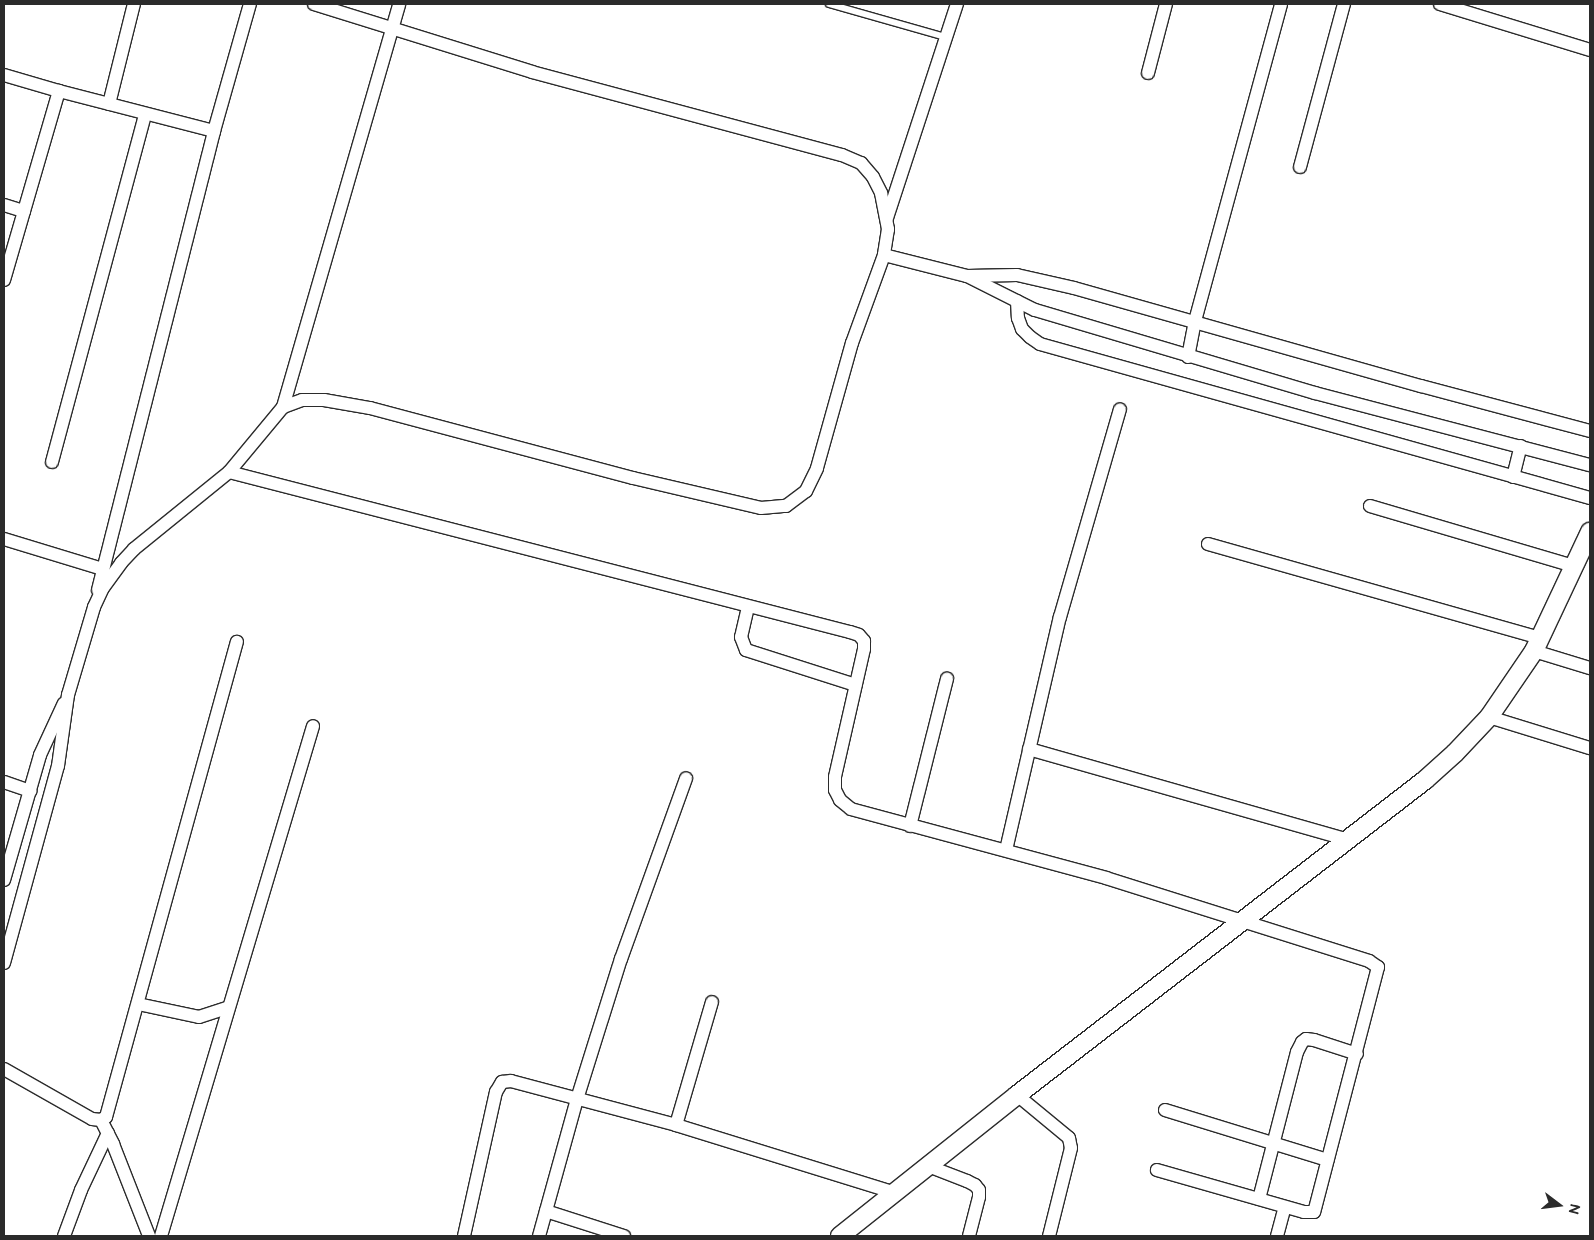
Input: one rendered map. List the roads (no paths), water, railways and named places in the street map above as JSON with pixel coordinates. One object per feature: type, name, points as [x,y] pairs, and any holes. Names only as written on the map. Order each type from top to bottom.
[{"type":"street","points":[[109,104],[134,4]]},
{"type":"street","points":[[4,963],[58,766],[68,695],[94,607],[214,131],[250,4]]},
{"type":"street","points":[[314,4],[532,72],[842,155],[861,163],[873,177],[881,193],[887,218]]},
{"type":"street","points":[[94,607],[103,588],[121,562],[151,534],[214,486],[229,472],[283,407],[399,4]]},
{"type":"street","points":[[283,407],[302,400],[324,400],[370,408],[633,478],[724,500],[761,508],[786,506],[806,491],[817,468],[852,343],[884,255],[887,218],[957,4]]},
{"type":"street","points":[[1148,73],[1166,4]]},
{"type":"street","points":[[1188,356],[1195,321],[1280,4]]},
{"type":"street","points":[[1300,167],[1344,4]]},
{"type":"street","points":[[1440,4],[1590,50]]},
{"type":"street","points":[[4,75],[144,114],[214,131]]},
{"type":"street","points":[[4,280],[59,91]]},
{"type":"street","points":[[52,462],[144,114]]},
{"type":"street","points":[[4,204],[24,211]]},
{"type":"street","points":[[884,255],[967,276],[1036,310],[1188,356],[1315,393],[1590,464]]},
{"type":"street","points":[[967,276],[1017,275],[1074,288],[1430,389],[1590,431]]},
{"type":"street","points":[[1017,301],[1018,318],[1022,329],[1040,344],[1590,498]]},
{"type":"street","points":[[1006,850],[1060,617],[1120,409]]},
{"type":"street","points":[[1513,477],[1521,446]]},
{"type":"street","points":[[229,472],[859,635],[864,641],[864,649],[836,777],[835,790],[840,800],[851,809],[1106,878],[1246,920],[1369,961],[1378,967],[1357,1054],[1314,1212],[1310,1214],[1157,1170]]},
{"type":"street","points":[[1370,506],[1574,566]]},
{"type":"street","points":[[840,1236],[1017,1095],[1425,780],[1490,717],[1537,644],[1590,532]]},
{"type":"street","points":[[4,539],[103,568]]},
{"type":"street","points":[[1208,544],[1537,644],[1590,668]]},
{"type":"street","points":[[748,607],[741,637],[746,650],[856,685]]},
{"type":"street","points":[[4,1070],[92,1119],[101,1120],[106,1117],[236,642]]},
{"type":"street","points":[[910,826],[947,679]]},
{"type":"street","points":[[4,880],[40,755],[68,695]]},
{"type":"street","points":[[1490,717],[1590,748]]},
{"type":"street","points":[[161,1236],[227,1008],[313,726]]},
{"type":"street","points":[[1029,749],[1348,840]]},
{"type":"street","points":[[539,1236],[577,1099],[621,960],[686,778]]},
{"type":"street","points":[[4,782],[30,791]]},
{"type":"street","points":[[676,1126],[712,1002]]},
{"type":"street","points":[[138,1004],[199,1017],[227,1008]]},
{"type":"street","points":[[1259,1199],[1272,1143],[1297,1052],[1302,1042],[1306,1039],[1314,1040],[1357,1054]]},
{"type":"street","points":[[464,1236],[496,1092],[502,1082],[511,1081],[676,1126],[895,1193]]},
{"type":"street","points":[[1017,1095],[1069,1138],[1071,1148],[1049,1236]]},
{"type":"street","points":[[1166,1110],[1328,1160]]},
{"type":"street","points":[[101,1120],[149,1236]]},
{"type":"street","points":[[64,1236],[81,1190],[108,1133]]},
{"type":"street","points":[[928,1166],[967,1181],[975,1185],[979,1190],[980,1197],[969,1236]]},
{"type":"street","points":[[1277,1236],[1285,1207]]},
{"type":"street","points":[[546,1211],[624,1236]]},
{"type":"lane","points":[[829,4],[946,37]]}]
